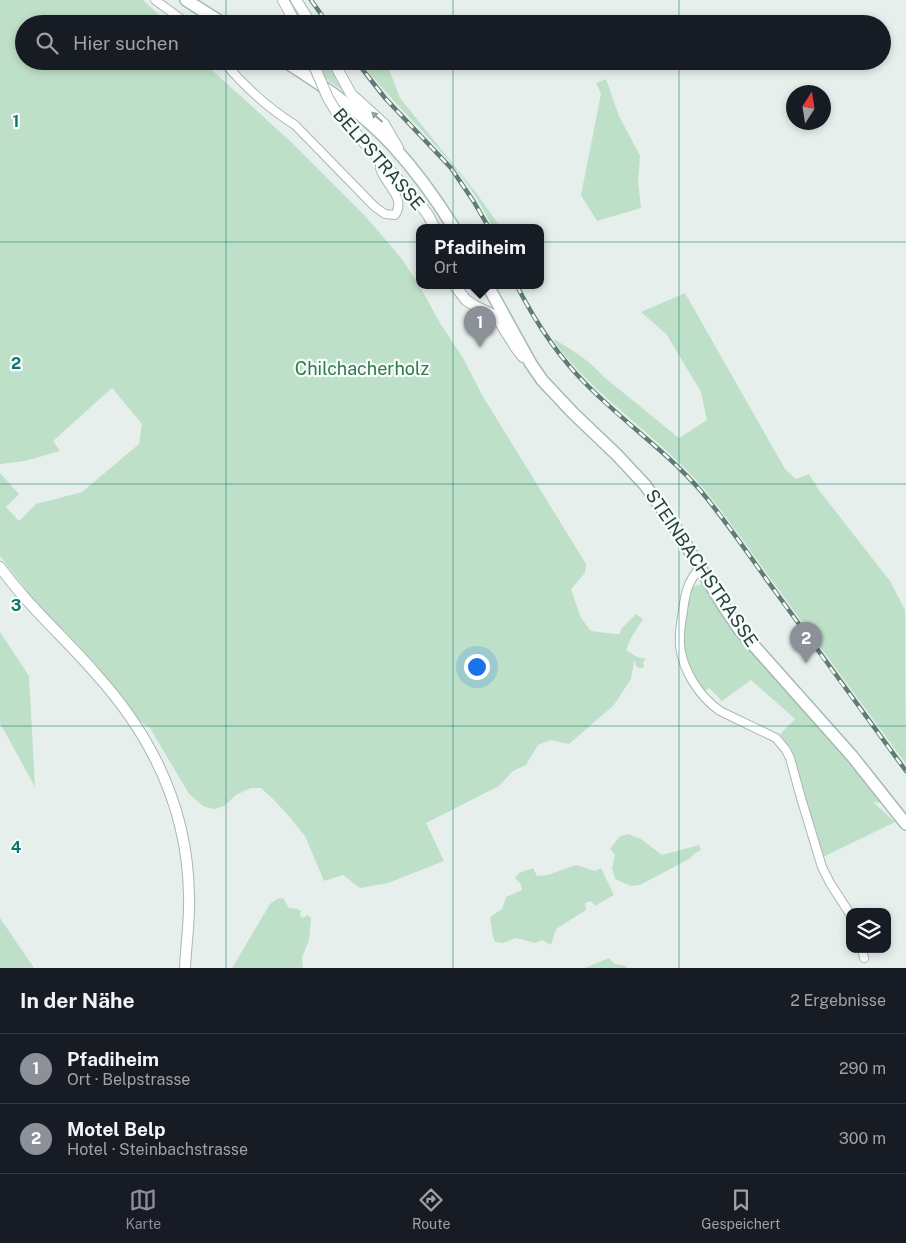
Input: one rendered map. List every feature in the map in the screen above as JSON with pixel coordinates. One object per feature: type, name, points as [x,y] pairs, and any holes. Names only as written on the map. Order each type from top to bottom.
[{"type":"main road","points":[[186,0],[210,15]]},
{"type":"main road","points":[[298,70],[350,107],[382,136],[420,178],[451,224]]},
{"type":"main road","name":"STEINBACHSTRASSE","points":[[490,289],[531,364],[542,380],[557,397],[617,454],[645,485],[676,527],[723,605],[744,634],[852,756],[906,824]]},
{"type":"street","points":[[155,0],[176,15]]},
{"type":"street","points":[[283,0],[291,15]]},
{"type":"street","points":[[296,0],[305,15]]},
{"type":"street","points":[[231,70],[255,95],[295,125],[375,207],[385,214],[395,215],[398,211],[398,198],[380,169],[380,160]]},
{"type":"street","name":"BELPSTRASSE","points":[[316,70],[337,113],[418,201],[433,224]]},
{"type":"street","name":"BELPSTRASSE","points":[[338,70],[351,94],[384,124],[403,158]]},
{"type":"street","points":[[457,289],[466,300],[496,316],[516,348],[531,364]]},
{"type":"street","points":[[0,567],[31,604],[114,694],[138,727],[155,757],[170,790],[187,864],[189,911],[184,968]]},
{"type":"street","points":[[700,568],[693,575],[687,587],[680,629],[681,654],[687,671],[698,689],[713,706],[776,738],[786,750],[822,866],[830,883],[846,908]]},
{"type":"street","points":[[863,953],[864,958]]},
{"type":"green space","name":"Chilchacherholz","points":[[0,0],[143,0],[159,15],[15,15],[15,70],[212,70],[290,141],[366,217],[402,259],[416,281],[416,289],[421,289],[423,292],[440,323],[463,358],[482,395],[586,564],[585,573],[571,589],[581,618],[591,631],[615,634],[620,634],[621,629],[636,614],[643,619],[626,650],[637,657],[646,659],[643,662],[644,668],[636,666],[634,661],[631,679],[614,705],[569,744],[551,740],[538,745],[526,765],[513,771],[499,786],[426,823],[444,861],[388,883],[360,888],[343,875],[324,881],[305,836],[286,813],[261,788],[251,788],[236,795],[224,806],[215,809],[203,806],[189,794],[150,728],[138,720],[124,698],[30,595],[0,556],[0,473],[19,494],[6,507],[19,521],[36,504],[82,492],[139,444],[142,424],[112,388],[53,441],[60,451],[25,461],[0,464]]},
{"type":"green space","points":[[322,70],[335,70],[346,93],[325,78]]},
{"type":"green space","points":[[367,70],[389,70],[400,98],[477,194],[498,224],[491,224],[470,188],[457,171]]},
{"type":"green space","points":[[606,79],[619,116],[640,156],[638,181],[641,208],[597,221],[581,195],[601,94],[596,83]]},
{"type":"green space","points":[[685,293],[785,469],[796,479],[809,474],[818,489],[890,581],[905,610],[906,764],[704,489],[667,451],[588,380],[553,340],[587,361],[679,438],[707,420],[701,392],[667,335],[641,312]]},
{"type":"green space","points":[[702,584],[733,632],[836,746],[882,803],[873,802],[895,822],[821,858],[803,801],[791,750],[780,734],[795,719],[751,680],[722,701],[709,688],[704,692],[689,667],[683,645],[686,609],[692,588]]},
{"type":"green space","points":[[0,632],[29,676],[35,787],[0,723]]},
{"type":"green space","points":[[628,834],[641,839],[662,855],[699,845],[701,850],[689,859],[640,885],[631,886],[615,879],[612,868],[615,854],[610,849],[620,836]]},
{"type":"green space","points":[[576,865],[595,871],[601,868],[614,895],[595,906],[591,901],[585,903],[586,910],[556,929],[551,945],[542,940],[535,943],[516,938],[503,943],[495,942],[490,917],[502,909],[506,897],[522,890],[521,884],[515,878],[519,873],[533,868],[537,876],[548,875]]},
{"type":"green space","points":[[283,898],[289,908],[301,911],[300,916],[303,918],[307,915],[311,918],[309,940],[302,957],[303,968],[232,968],[270,904],[277,899]]},
{"type":"green space","points":[[0,918],[34,968],[0,968]]},
{"type":"green space","points":[[609,958],[615,964],[626,966],[627,968],[585,968]]},
{"type":"railway","points":[[311,0],[322,15]]},
{"type":"railway","points":[[363,70],[385,98],[451,168],[487,224]]},
{"type":"railway","points":[[519,289],[549,339],[578,376],[674,463],[710,502],[906,771]]},
{"type":"place","name":"Pfadiheim","points":[[480,347]]},
{"type":"place","name":"Motel Belp","points":[[806,663]]}]
